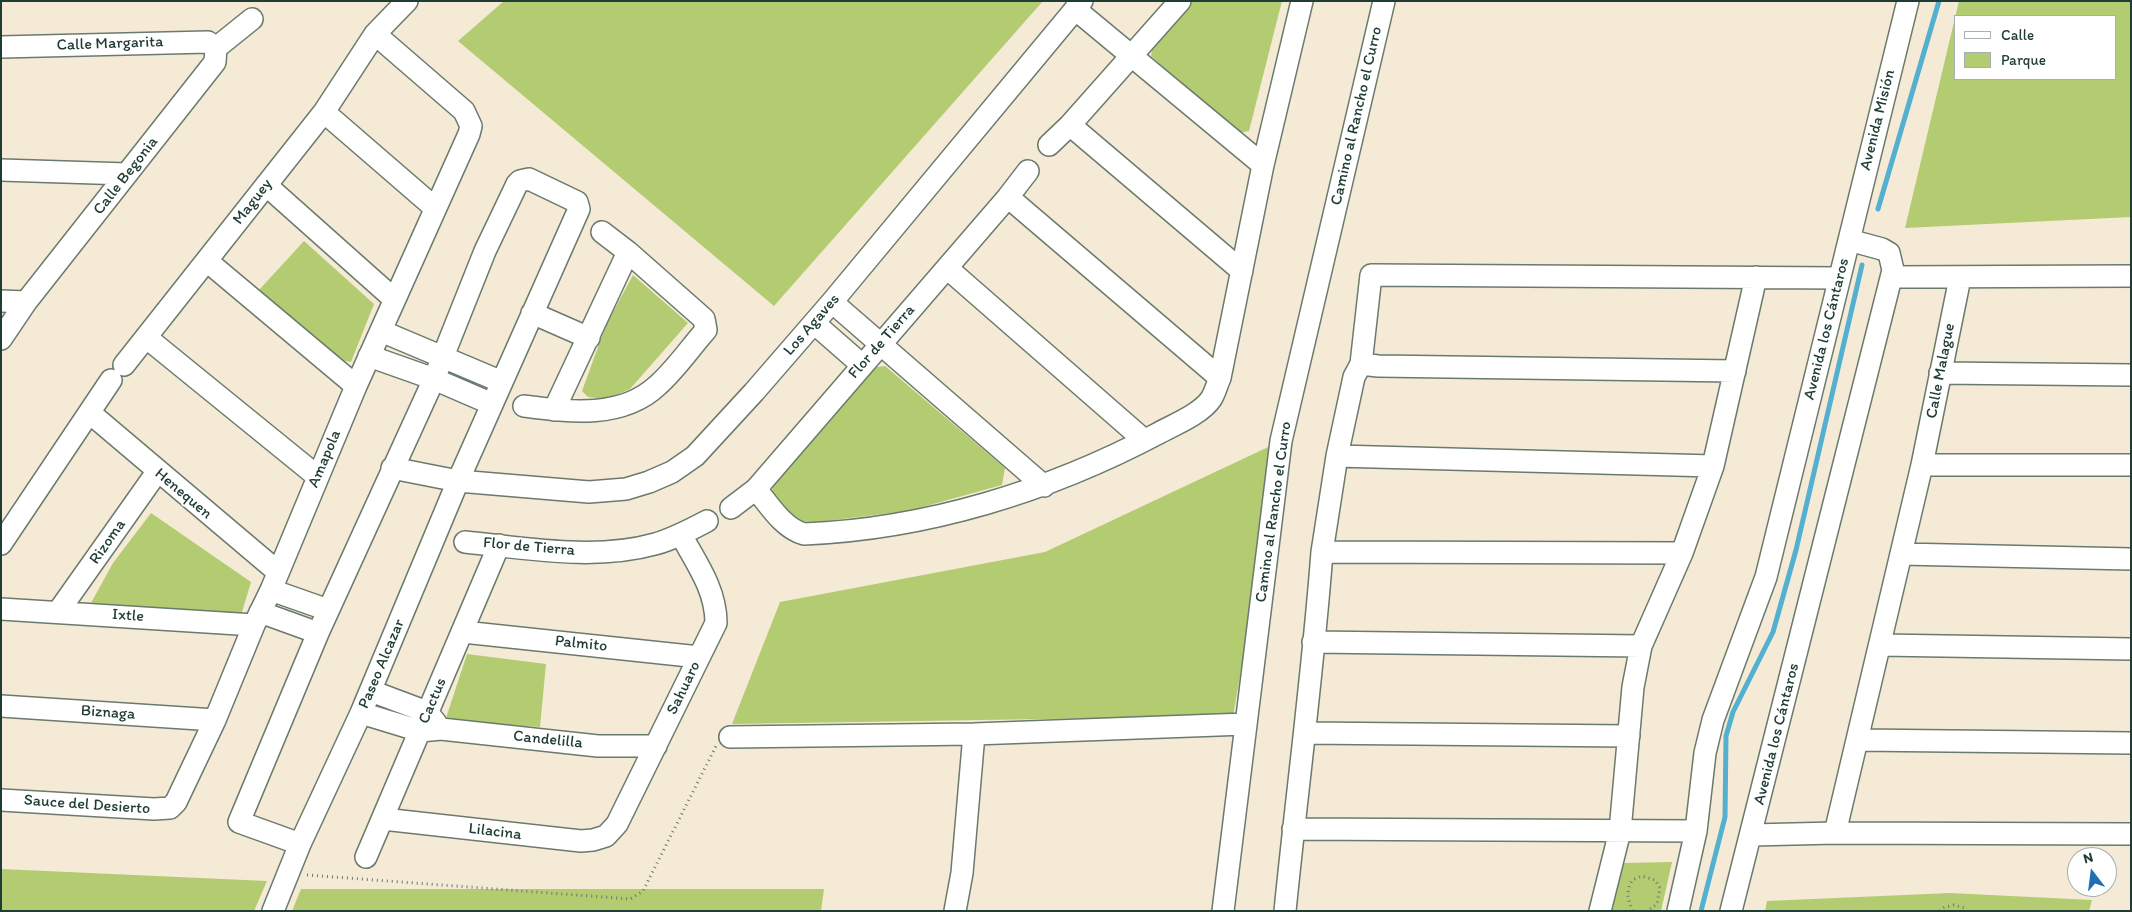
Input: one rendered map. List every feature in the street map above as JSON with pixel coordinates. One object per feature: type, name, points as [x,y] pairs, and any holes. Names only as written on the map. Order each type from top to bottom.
[{"type":"street","name":"Maguey","points":[[1,544],[118,373],[324,112],[375,34],[407,1]]},
{"type":"street","points":[[1049,145],[1070,125],[1180,1]]},
{"type":"street","points":[[756,489],[785,524],[804,534],[918,520],[1044,486],[1144,440],[1193,414],[1211,400],[1220,378],[1263,165],[1302,1]]},
{"type":"street","name":"Camino al Rancho el Curro","points":[[1222,911],[1281,441],[1384,1]]},
{"type":"street","name":"Avenida Misión","points":[[1849,240],[1908,1]]},
{"type":"street","points":[[1079,5],[1130,56],[1263,165]]},
{"type":"street","name":"Los Agaves","points":[[392,468],[458,481],[589,492],[626,489],[672,472],[695,456],[814,323],[1079,5]]},
{"type":"street","points":[[216,48],[252,19]]},
{"type":"street","name":"Amapola","points":[[172,806],[215,720],[369,356],[470,134],[471,126],[464,111],[375,34]]},
{"type":"street","name":"Calle Margarita","points":[[1,47],[208,42],[216,48]]},
{"type":"street","name":"Calle Begonia","points":[[1,339],[26,302],[215,62],[216,48]]},
{"type":"street","points":[[324,112],[435,208]]},
{"type":"street","points":[[1070,125],[1242,271]]},
{"type":"street","points":[[1,170],[128,174]]},
{"type":"street","name":"Flor de Tierra","points":[[731,508],[756,489],[1028,171]]},
{"type":"street","name":"Paseo Alcazar","points":[[273,911],[290,873],[300,844],[371,691],[458,481],[579,207],[577,202],[529,179],[516,184],[485,251],[442,358]]},
{"type":"street","points":[[266,185],[394,299]]},
{"type":"street","points":[[1008,196],[1220,378]]},
{"type":"street","points":[[524,406],[554,410],[608,410],[625,406],[643,397],[659,385],[706,330],[704,319],[628,252],[602,232]]},
{"type":"street","name":"Avenida los Cántaros","points":[[1678,911],[1696,831],[1705,753],[1713,720],[1766,577],[1849,240],[1882,249],[1889,253],[1893,270],[1892,277],[1732,911]]},
{"type":"street","points":[[554,410],[590,338],[628,252]]},
{"type":"street","points":[[208,261],[356,386]]},
{"type":"street","points":[[947,268],[1144,440]]},
{"type":"street","points":[[1285,911],[1305,733],[1322,552],[1337,456],[1354,377],[1361,364],[1371,275],[1839,278]]},
{"type":"street","points":[[1892,277],[2131,276]]},
{"type":"street","points":[[1600,911],[1620,831],[1633,687],[1641,646],[1682,553],[1714,466],[1756,277]]},
{"type":"street","name":"Calle Malague","points":[[1835,833],[1902,554],[1960,278]]},
{"type":"street","points":[[1,301],[26,302]]},
{"type":"street","points":[[832,302],[1044,486]]},
{"type":"street","points":[[532,313],[590,338]]},
{"type":"street","points":[[814,323],[862,365]]},
{"type":"street","points":[[380,331],[502,382]]},
{"type":"street","points":[[147,338],[318,477]]},
{"type":"street","points":[[369,356],[434,379],[492,404]]},
{"type":"street","points":[[300,844],[238,822],[328,610],[442,358]]},
{"type":"street","points":[[1361,364],[1378,366],[1735,371]]},
{"type":"street","points":[[1940,373],[2131,375]]},
{"type":"street","name":"Henequen","points":[[90,413],[157,472],[274,581]]},
{"type":"street","points":[[1337,456],[1714,466]]},
{"type":"street","points":[[1922,465],[2131,465]]},
{"type":"street","name":"Rizoma","points":[[58,612],[157,472]]},
{"type":"street","name":"Flor de Tierra","points":[[465,542],[576,552],[616,551],[654,544],[681,535],[707,521]]},
{"type":"street","name":"Sahuaro","points":[[606,836],[617,824],[716,623],[716,606],[711,588],[681,535]]},
{"type":"street","name":"Cactus","points":[[366,856],[499,545]]},
{"type":"street","points":[[1322,552],[1682,553]]},
{"type":"street","points":[[1902,554],[2131,559]]},
{"type":"street","points":[[274,581],[328,610]]},
{"type":"street","name":"Ixtle","points":[[1,609],[257,618],[318,633]]},
{"type":"street","name":"Palmito","points":[[463,632],[699,657]]},
{"type":"street","points":[[1313,642],[1641,646]]},
{"type":"street","points":[[1881,645],[2131,649]]},
{"type":"street","points":[[371,691],[424,721]]},
{"type":"street","name":"Biznaga","points":[[1,706],[215,720]]},
{"type":"street","points":[[361,713],[424,721]]},
{"type":"street","name":"Candelilla","points":[[424,721],[441,729],[598,746],[656,746]]},
{"type":"street","points":[[730,737],[974,734],[1245,724]]},
{"type":"street","points":[[1305,733],[1628,736]]},
{"type":"street","points":[[956,911],[962,873],[974,734]]},
{"type":"street","points":[[1858,740],[2131,743]]},
{"type":"street","name":"Sauce del Desierto","points":[[1,800],[154,809],[172,806]]},
{"type":"street","name":"Lilacina","points":[[382,819],[581,841],[606,836]]},
{"type":"street","points":[[1293,829],[1696,831]]},
{"type":"street","points":[[1752,835],[1835,833],[2131,834]]},
{"type":"path","points":[[290,873],[630,899],[642,891],[718,743],[722,738],[730,737]]},
{"type":"path","points":[[1633,911],[1627,899],[1627,890],[1632,880],[1642,876],[1655,880],[1660,888],[1657,904],[1647,911]]},
{"type":"path","points":[[1940,911],[1942,908],[1954,905],[1965,908],[1966,911]]},
{"type":"green space","points":[[504,1],[1043,1],[774,306],[458,41]]},
{"type":"green space","points":[[1191,1],[1282,1],[1249,131],[1239,133],[1151,56],[1153,45]]},
{"type":"green space","points":[[1959,1],[2131,1],[2131,217],[1905,228],[1954,22],[1954,80],[2117,80],[2117,15],[1956,15]]},
{"type":"green space","points":[[304,241],[374,304],[351,362],[341,360],[259,290]]},
{"type":"green space","points":[[633,275],[688,323],[630,389],[606,399],[588,397],[582,391],[606,325]]},
{"type":"green space","points":[[885,366],[1005,468],[1002,485],[908,511],[817,522],[790,521],[772,494],[773,484],[870,368]]},
{"type":"green space","points":[[1281,441],[1233,716],[732,724],[780,602],[1045,552]]},
{"type":"green space","points":[[151,513],[251,582],[236,632],[80,623],[113,563]]},
{"type":"green space","points":[[467,654],[546,664],[540,727],[445,721]]},
{"type":"green space","points":[[1672,862],[1661,911],[1612,911],[1623,863]]},
{"type":"green space","points":[[1,869],[267,881],[254,911],[1,911]]},
{"type":"green space","points":[[301,889],[824,889],[821,911],[292,911]]},
{"type":"green space","points":[[1950,893],[2092,900],[2089,911],[1765,911],[1767,901]]},
{"type":"waterway","points":[[1878,209],[1939,1]]},
{"type":"waterway","points":[[1701,911],[1725,817],[1726,736],[1733,712],[1773,632],[1796,550],[1862,265]]}]
